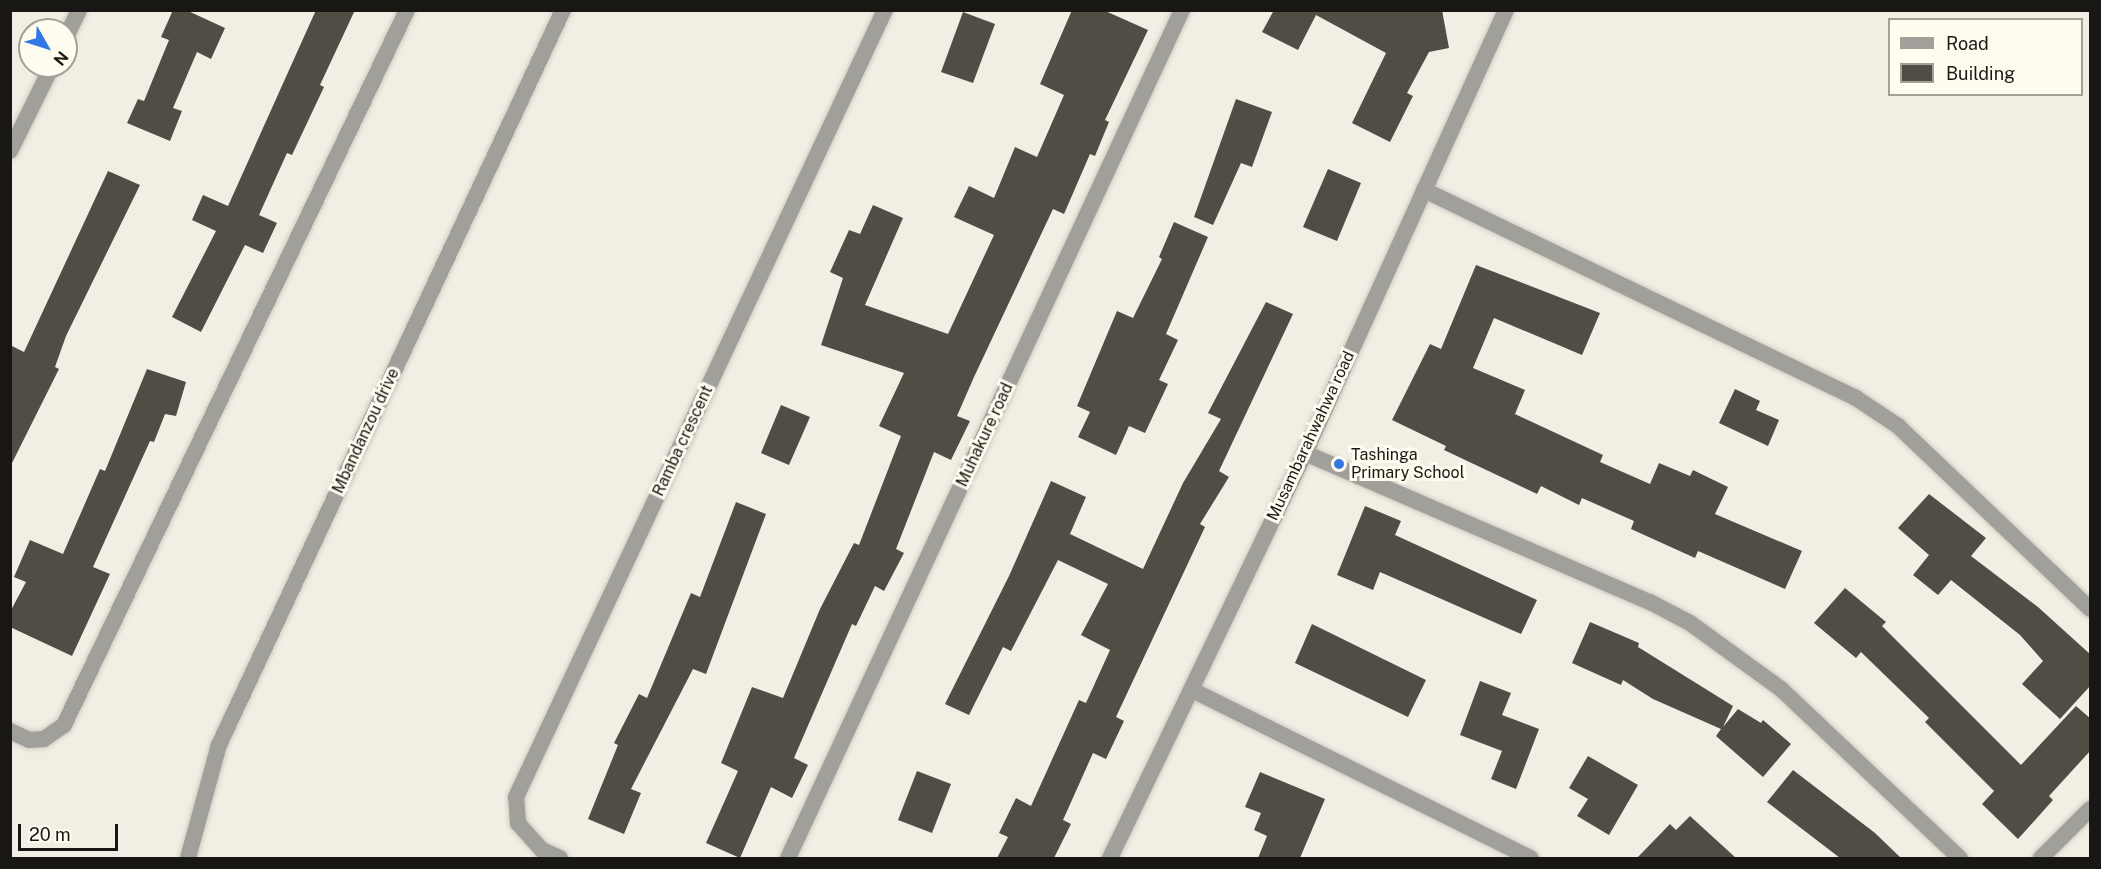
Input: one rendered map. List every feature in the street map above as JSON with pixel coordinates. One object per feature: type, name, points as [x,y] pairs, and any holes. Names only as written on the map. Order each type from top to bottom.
[{"type":"street","points":[[10,731],[29,740],[44,739],[64,725],[407,10]]},
{"type":"street","name":"Mbandanzou drive","points":[[188,858],[219,746],[563,10]]},
{"type":"street","name":"Ramba crescent","points":[[560,858],[542,850],[518,823],[516,797],[885,10]]},
{"type":"street","name":"Muhakure road","points":[[788,858],[1182,10]]},
{"type":"street","name":"Musambarahwahwa road","points":[[1110,858],[1305,453],[1506,10]]},
{"type":"street","points":[[12,141],[45,78]]},
{"type":"street","points":[[1424,190],[1856,398],[1898,426],[2091,609]]},
{"type":"street","points":[[1305,453],[1650,602],[1690,623],[1780,689],[1960,858]]},
{"type":"street","points":[[1192,690],[1531,858]]},
{"type":"street","points":[[2041,858],[2091,809]]},
{"type":"building","points":[[173,10],[186,10],[225,28],[211,59],[197,52],[173,108],[182,111],[170,141],[127,123],[138,99],[144,101],[169,40],[161,37]]},
{"type":"building","points":[[316,10],[355,10],[320,85],[324,87],[292,155],[287,153],[259,215],[277,223],[263,253],[245,245],[201,332],[172,317],[216,231],[192,220],[203,195],[228,206]]},
{"type":"building","points":[[1072,10],[1103,10],[1148,30],[1105,120],[1109,122],[1095,156],[1090,154],[1064,214],[1053,209],[974,377],[957,416],[970,421],[951,460],[934,452],[896,549],[904,553],[884,591],[875,586],[856,626],[852,624],[794,758],[808,765],[792,798],[771,787],[740,858],[706,843],[738,771],[721,763],[752,687],[783,698],[820,609],[854,543],[859,545],[901,436],[879,426],[904,373],[821,345],[843,278],[830,272],[849,230],[860,234],[873,205],[903,218],[865,305],[948,334],[994,235],[954,217],[969,186],[994,198],[1015,147],[1037,157],[1064,95],[1040,84]]},
{"type":"building","points":[[1274,10],[1442,10],[1449,48],[1429,52],[1407,93],[1413,96],[1390,142],[1352,123],[1386,53],[1316,15],[1298,50],[1262,32]]},
{"type":"building","points":[[963,12],[995,24],[973,83],[941,72]]},
{"type":"building","points":[[1236,99],[1272,112],[1252,167],[1241,163],[1213,225],[1194,217]]},
{"type":"building","points":[[1328,169],[1361,183],[1337,241],[1303,227]]},
{"type":"building","points":[[108,171],[140,185],[66,336],[55,367],[59,369],[10,467],[10,345],[24,352]]},
{"type":"building","points":[[1174,222],[1208,237],[1166,334],[1178,340],[1159,380],[1168,384],[1145,433],[1129,426],[1116,455],[1078,437],[1090,412],[1077,406],[1117,311],[1133,318],[1162,259],[1159,257]]},
{"type":"building","points":[[1476,265],[1600,313],[1582,355],[1494,318],[1473,368],[1525,390],[1515,414],[1603,455],[1600,462],[1650,484],[1659,463],[1690,476],[1693,470],[1728,487],[1715,514],[1802,551],[1785,589],[1698,551],[1695,558],[1631,529],[1634,521],[1582,498],[1579,505],[1541,486],[1537,494],[1444,450],[1446,446],[1392,420],[1430,344],[1441,349]]},
{"type":"building","points":[[1266,302],[1293,314],[1219,471],[1229,477],[1200,524],[1205,527],[1116,717],[1124,721],[1106,759],[1093,753],[1063,820],[1071,824],[1054,858],[997,858],[1008,837],[999,833],[1016,798],[1031,806],[1079,700],[1086,703],[1110,650],[1081,635],[1108,584],[1058,560],[1011,651],[1003,647],[969,715],[945,704],[1009,576],[1051,481],[1086,497],[1070,534],[1143,569],[1183,483],[1221,419],[1208,413]]},
{"type":"building","points":[[147,369],[186,382],[176,416],[165,414],[154,442],[150,441],[93,567],[110,574],[72,656],[10,627],[10,612],[26,582],[14,577],[30,540],[63,554],[100,469],[105,471]]},
{"type":"building","points":[[1735,389],[1760,401],[1756,410],[1779,420],[1768,446],[1719,423]]},
{"type":"building","points":[[781,405],[810,417],[789,465],[761,453]]},
{"type":"building","points":[[1929,494],[1986,538],[1971,556],[2038,607],[2091,655],[2091,685],[2060,719],[2022,684],[2043,661],[2020,635],[1951,580],[1938,595],[1913,575],[1929,555],[1898,528]]},
{"type":"building","points":[[736,502],[766,514],[706,674],[693,669],[631,789],[641,793],[624,834],[588,819],[618,745],[614,743],[639,694],[647,698],[691,593],[700,597]]},
{"type":"building","points":[[1365,506],[1401,521],[1395,535],[1537,600],[1521,634],[1380,572],[1373,590],[1337,575]]},
{"type":"building","points":[[1845,588],[1886,622],[1882,626],[2021,765],[2076,706],[2091,719],[2091,750],[2049,796],[2053,800],[2018,839],[1982,804],[1994,791],[1925,722],[1929,718],[1861,652],[1856,658],[1814,623]]},
{"type":"building","points":[[1590,622],[1639,643],[1638,647],[1733,706],[1723,727],[1738,709],[1761,723],[1763,720],[1791,744],[1763,777],[1716,736],[1721,729],[1653,699],[1623,680],[1621,685],[1572,663]]},
{"type":"building","points":[[1312,624],[1426,680],[1408,717],[1295,663]]},
{"type":"building","points":[[1480,681],[1511,693],[1502,715],[1539,729],[1516,789],[1491,779],[1502,751],[1460,735]]},
{"type":"building","points":[[1588,756],[1638,785],[1609,835],[1577,816],[1588,799],[1569,788]]},
{"type":"building","points":[[1793,770],[1875,833],[1901,858],[1840,858],[1767,802]]},
{"type":"building","points":[[917,771],[951,784],[932,833],[898,820]]},
{"type":"building","points":[[1260,772],[1325,799],[1300,858],[1258,858],[1267,836],[1254,830],[1261,813],[1245,807]]},
{"type":"building","points":[[1690,816],[1736,858],[1637,858],[1670,824],[1676,830]]},
{"type":"place","name":"Tashinga Primary School","points":[[1339,464]]}]
